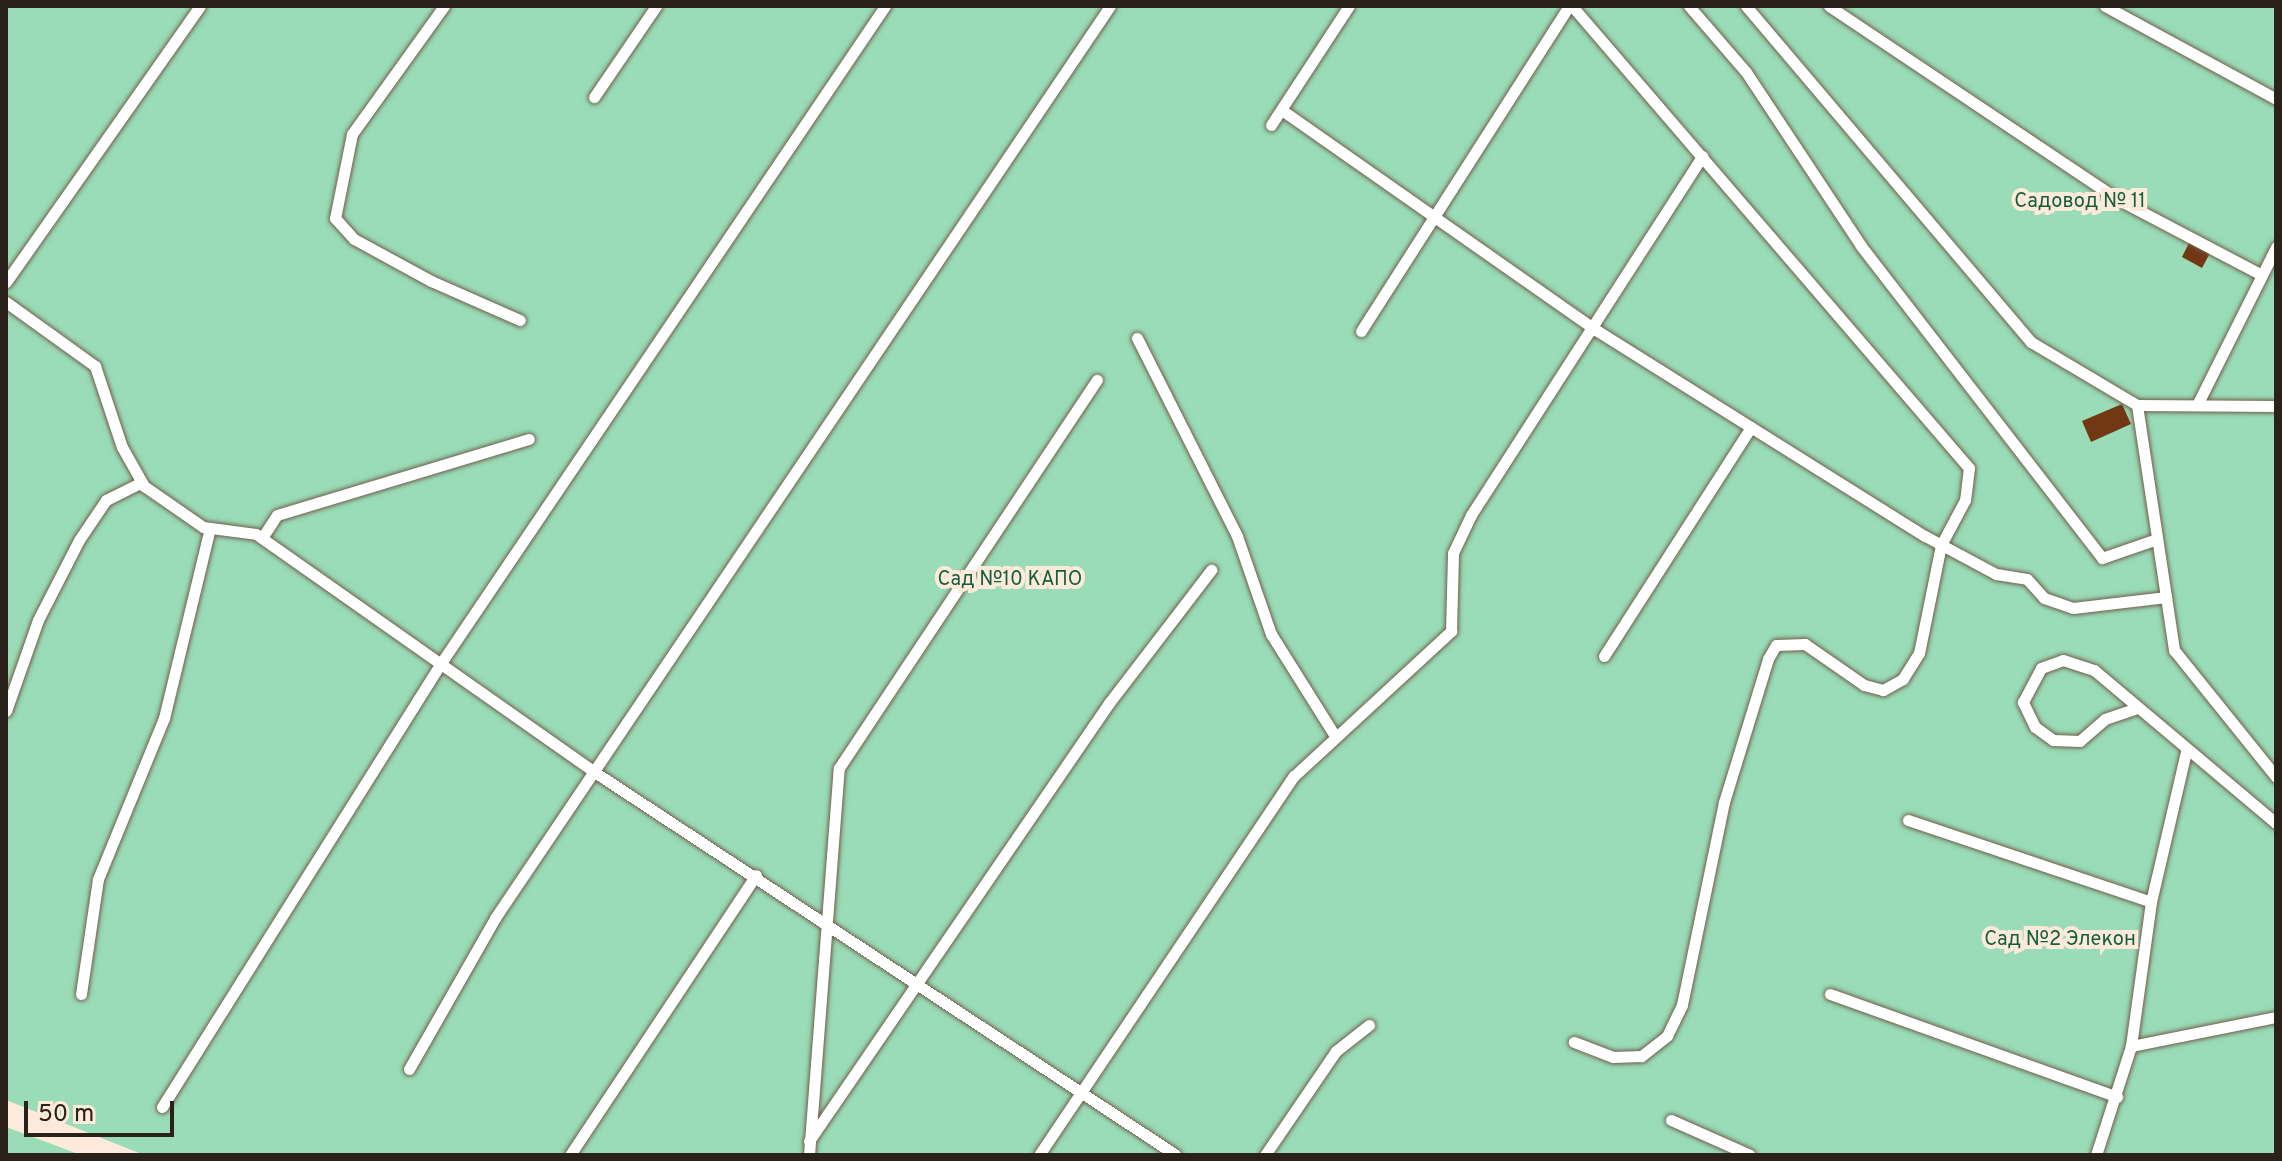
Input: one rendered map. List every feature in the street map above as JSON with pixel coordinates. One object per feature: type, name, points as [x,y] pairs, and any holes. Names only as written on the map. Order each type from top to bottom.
[{"type":"lane","points":[[6,282],[200,6]]},
{"type":"lane","points":[[444,6],[352,134],[335,218],[354,239],[418,274],[520,320]]},
{"type":"lane","points":[[594,97],[656,6]]},
{"type":"lane","points":[[162,1107],[441,663],[885,6]]},
{"type":"lane","points":[[409,1069],[495,918],[596,773],[1110,6]]},
{"type":"lane","points":[[1271,125],[1349,6]]},
{"type":"lane","points":[[1361,331],[1438,220],[1570,6],[1969,468],[1965,500],[1941,545],[1919,653],[1903,679],[1883,690],[1864,685],[1805,644],[1776,645],[1724,802],[1672,1026],[1641,1056],[1613,1057],[1574,1042]]},
{"type":"lane","points":[[1689,6],[1746,72],[1861,246],[2102,558],[2157,539]]},
{"type":"lane","points":[[1746,6],[2031,342],[2137,405],[2276,406]]},
{"type":"lane","points":[[1829,6],[2119,200],[2262,275]]},
{"type":"lane","points":[[2105,6],[2276,99]]},
{"type":"lane","points":[[1283,111],[1596,330],[1941,545],[1996,574],[2027,579],[2044,598],[2073,608],[2166,597]]},
{"type":"lane","points":[[1039,1155],[1078,1091],[1294,776],[1451,631],[1453,553],[1471,515],[1596,330],[1702,156]]},
{"type":"lane","points":[[2197,405],[2276,247]]},
{"type":"lane","points":[[6,302],[95,366],[142,482],[210,528],[262,538],[596,773],[827,920],[920,986],[1176,1155]]},
{"type":"lane","points":[[1137,338],[1237,536],[1271,634],[1335,736]]},
{"type":"lane","points":[[809,1155],[839,768],[848,746],[1097,380]]},
{"type":"lane","points":[[2137,405],[2174,650],[2276,777]]},
{"type":"lane","points":[[1604,656],[1751,427]]},
{"type":"lane","points":[[262,538],[277,515],[529,439]]},
{"type":"lane","points":[[6,711],[38,620],[79,540],[106,500],[142,482]]},
{"type":"lane","points":[[81,994],[98,879],[164,718],[210,528]]},
{"type":"lane","points":[[809,1141],[920,986],[1109,703],[1211,570]]},
{"type":"lane","points":[[2137,708],[2105,719],[2080,741],[2053,740],[2035,727],[2023,702],[2041,668],[2063,660],[2094,670],[2137,708],[2186,752],[2226,776],[2276,823]]},
{"type":"lane","points":[[2096,1155],[2131,1046],[2151,902],[2186,752]]},
{"type":"lane","points":[[1908,820],[2151,902]]},
{"type":"lane","points":[[570,1155],[756,875]]},
{"type":"lane","points":[[1830,994],[2117,1097]]},
{"type":"lane","points":[[2131,1046],[2276,1017]]},
{"type":"lane","points":[[1265,1155],[1336,1051],[1369,1025]]},
{"type":"lane","points":[[1671,1120],[1750,1155]]},
{"type":"green space","name":"Сад №10 КАПО","points":[[6,6],[2276,6],[2276,1155],[144,1155],[6,1100]]},
{"type":"green space","points":[[6,1127],[81,1155],[6,1155]]},
{"type":"building","points":[[2189,243],[2210,253],[2202,268],[2182,257]]},
{"type":"building","points":[[2122,404],[2131,424],[2091,442],[2082,421]]},
{"type":"park label","name":"Садовод № 11","points":[[2080,202]]},
{"type":"park label","name":"Сад №2 Элекон","points":[[2060,940]]}]
